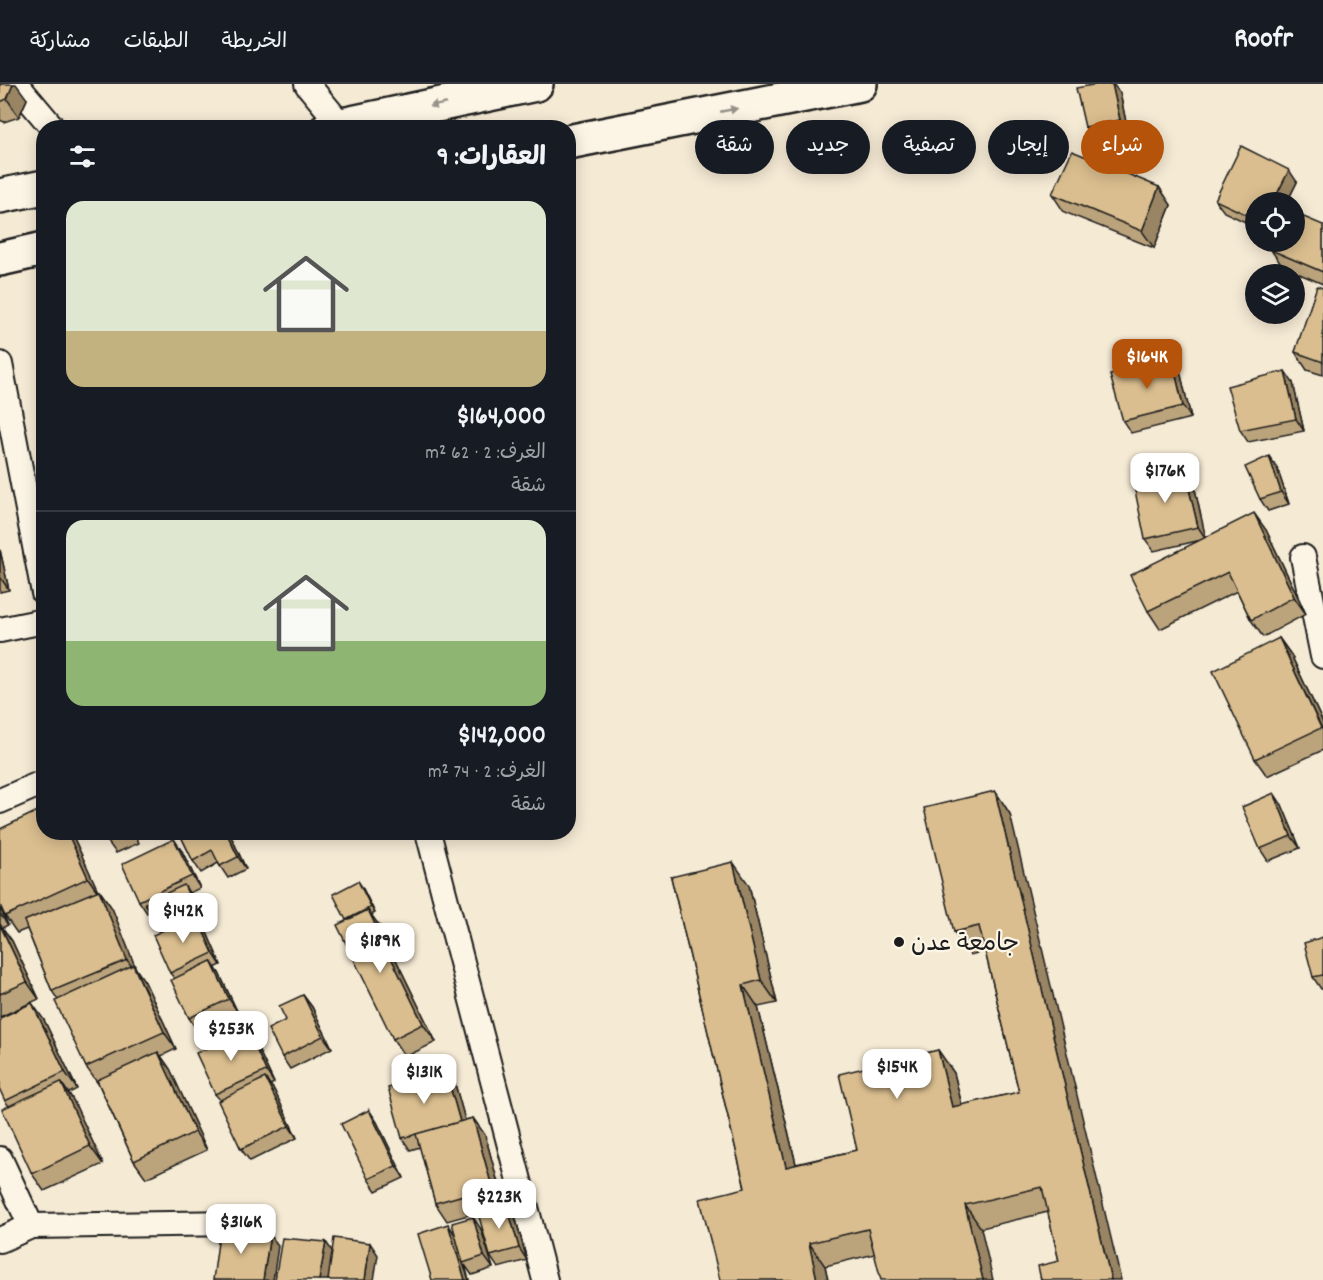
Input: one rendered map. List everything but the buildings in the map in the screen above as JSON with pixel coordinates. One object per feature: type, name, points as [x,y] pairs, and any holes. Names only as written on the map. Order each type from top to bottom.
[{"type":"highway","points":[[363,120],[536,84]]},
{"type":"highway","points":[[576,140],[860,84]]},
{"type":"highway","points":[[0,196],[36,189]]},
{"type":"highway","points":[[0,259],[36,251]]},
{"type":"street","points":[[16,84],[46,120]]},
{"type":"street","points":[[307,84],[330,120]]},
{"type":"street","points":[[0,364],[2,397],[36,556]]},
{"type":"street","points":[[1303,558],[1323,656]]},
{"type":"street","points":[[0,630],[36,623]]},
{"type":"street","points":[[0,801],[36,785]]},
{"type":"street","points":[[430,840],[545,1280]]},
{"type":"street","points":[[0,1159],[31,1227]]},
{"type":"street","points":[[0,1240],[31,1227],[239,1223]]},
{"type":"place","name":"جامعة عدن","points":[[899,942]]}]
